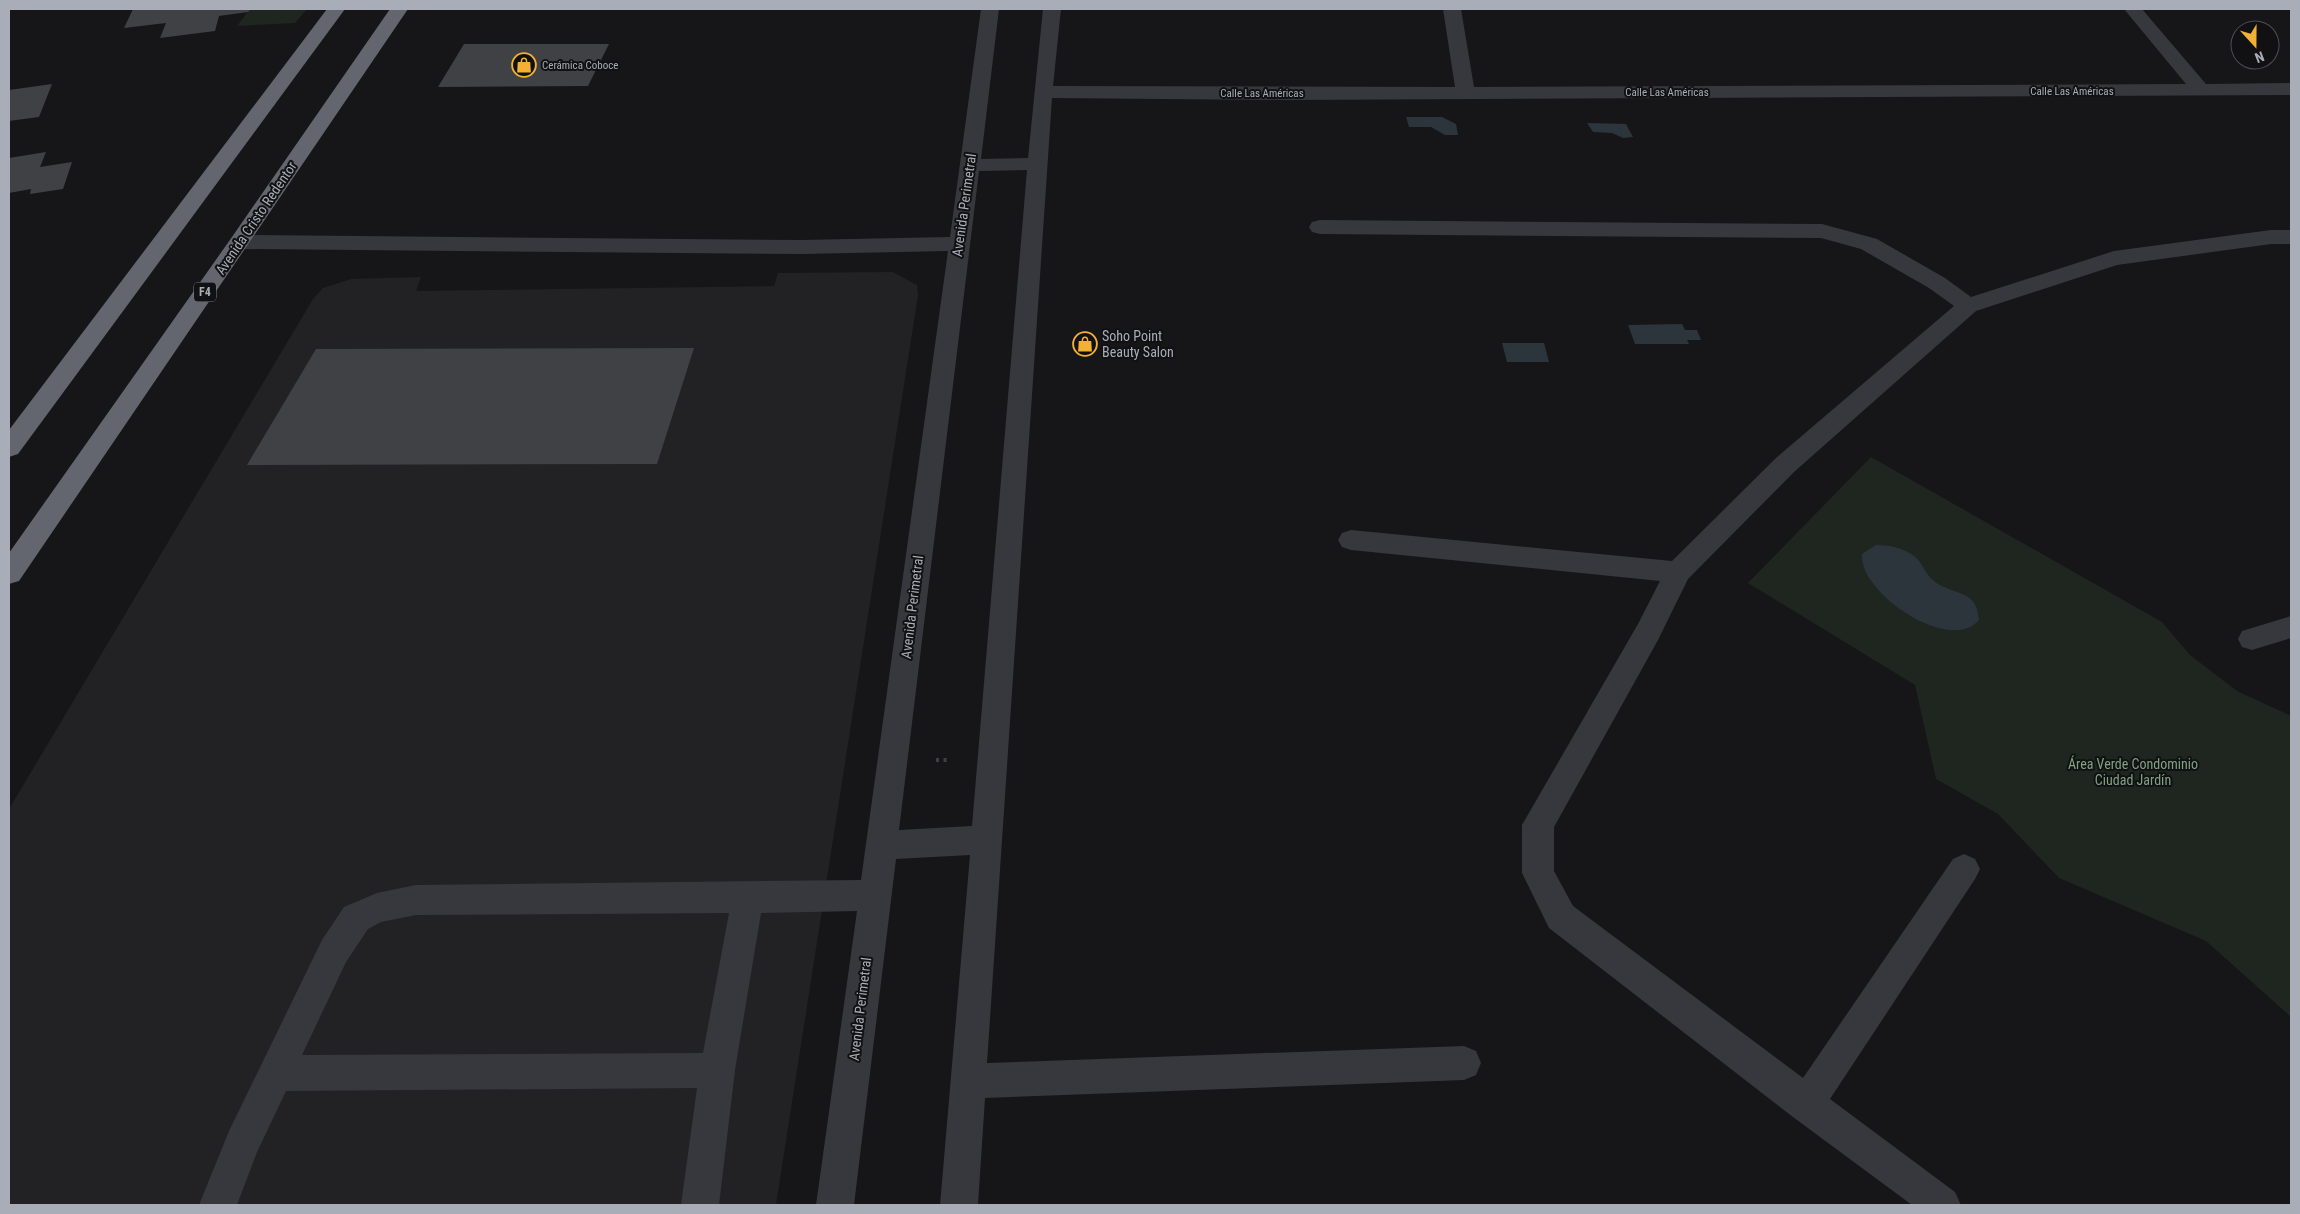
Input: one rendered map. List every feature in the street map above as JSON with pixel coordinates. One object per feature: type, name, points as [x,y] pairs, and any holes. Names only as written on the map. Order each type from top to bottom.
[{"type":"highway","points":[[9,448],[336,9]]},
{"type":"highway","name":"Avenida Cristo Redentor","points":[[9,574],[240,242],[399,9]]},
{"type":"street","name":"Avenida Perimetral","points":[[835,1205],[990,9]]},
{"type":"street","points":[[960,1205],[1043,92],[1052,9]]},
{"type":"street","points":[[1452,9],[1465,93]]},
{"type":"street","points":[[2133,9],[2201,90]]},
{"type":"street","name":"Calle Las Américas","points":[[1043,92],[1465,93],[2291,89]]},
{"type":"street","points":[[970,165],[1038,164]]},
{"type":"street","points":[[1320,227],[1822,231],[1869,244],[1937,283],[1968,306]]},
{"type":"street","points":[[1942,1205],[1561,917],[1538,873],[1538,825],[1648,632],[1678,572],[1785,465],[1968,306],[2114,258],[2271,238],[2291,238]]},
{"type":"street","points":[[240,242],[791,247],[959,244]]},
{"type":"street","points":[[1351,540],[1678,572]]},
{"type":"street","points":[[2252,639],[2291,627]]},
{"type":"street","points":[[881,845],[987,840]]},
{"type":"street","points":[[1806,1104],[1964,869]]},
{"type":"street","points":[[218,1205],[242,1144],[334,951],[356,918],[377,908],[416,900],[875,895]]},
{"type":"street","points":[[700,1205],[717,1070],[748,897]]},
{"type":"street","points":[[969,1081],[1464,1063]]},
{"type":"street","points":[[276,1073],[717,1070]]},
{"type":"path","points":[[893,760],[993,760]]},
{"type":"shaded area","points":[[1406,117],[1442,117],[1456,124],[1458,135],[1445,135],[1431,127],[1409,127]]},
{"type":"shaded area","points":[[1587,123],[1626,124],[1633,137],[1623,138],[1612,133],[1593,132]]},
{"type":"shaded area","points":[[893,272],[917,285],[918,295],[776,1205],[9,1205],[9,809],[313,299],[323,288],[351,279],[421,277],[416,291],[774,286],[778,273]]},
{"type":"shaded area","points":[[1682,324],[1685,330],[1697,330],[1701,340],[1687,340],[1689,344],[1635,344],[1628,325]]},
{"type":"shaded area","points":[[1502,343],[1544,343],[1549,362],[1507,362]]},
{"type":"shaded area","points":[[1876,545],[1894,547],[1910,553],[1919,561],[1933,580],[1968,597],[1977,609],[1979,620],[1965,629],[1948,630],[1928,625],[1890,601],[1875,585],[1865,569],[1862,554]]},
{"type":"green space","points":[[250,9],[307,9],[295,23],[237,26]]},
{"type":"green space","name":"Área Verde Condominio Ciudad Jardín","points":[[1871,457],[2162,622],[2190,655],[2237,691],[2291,716],[2291,1017],[2206,941],[2059,878],[1998,814],[1936,779],[1915,685],[1748,583]]},
{"type":"building","points":[[133,9],[251,9],[248,12],[219,16],[215,31],[160,38],[166,23],[124,28]]},
{"type":"building","name":"Cerámica Coboce","points":[[464,44],[609,44],[588,86],[438,87]]},
{"type":"building","points":[[52,84],[39,117],[9,121],[9,90]]},
{"type":"building","points":[[46,152],[40,167],[72,162],[63,189],[30,194],[31,189],[9,193],[9,158]]},
{"type":"building","points":[[694,348],[657,464],[247,465],[316,349]]},
{"type":"place","name":"Cerámica Coboce","points":[[524,65]]},
{"type":"place","name":"Soho Point Beauty Salon","points":[[1085,344]]}]
